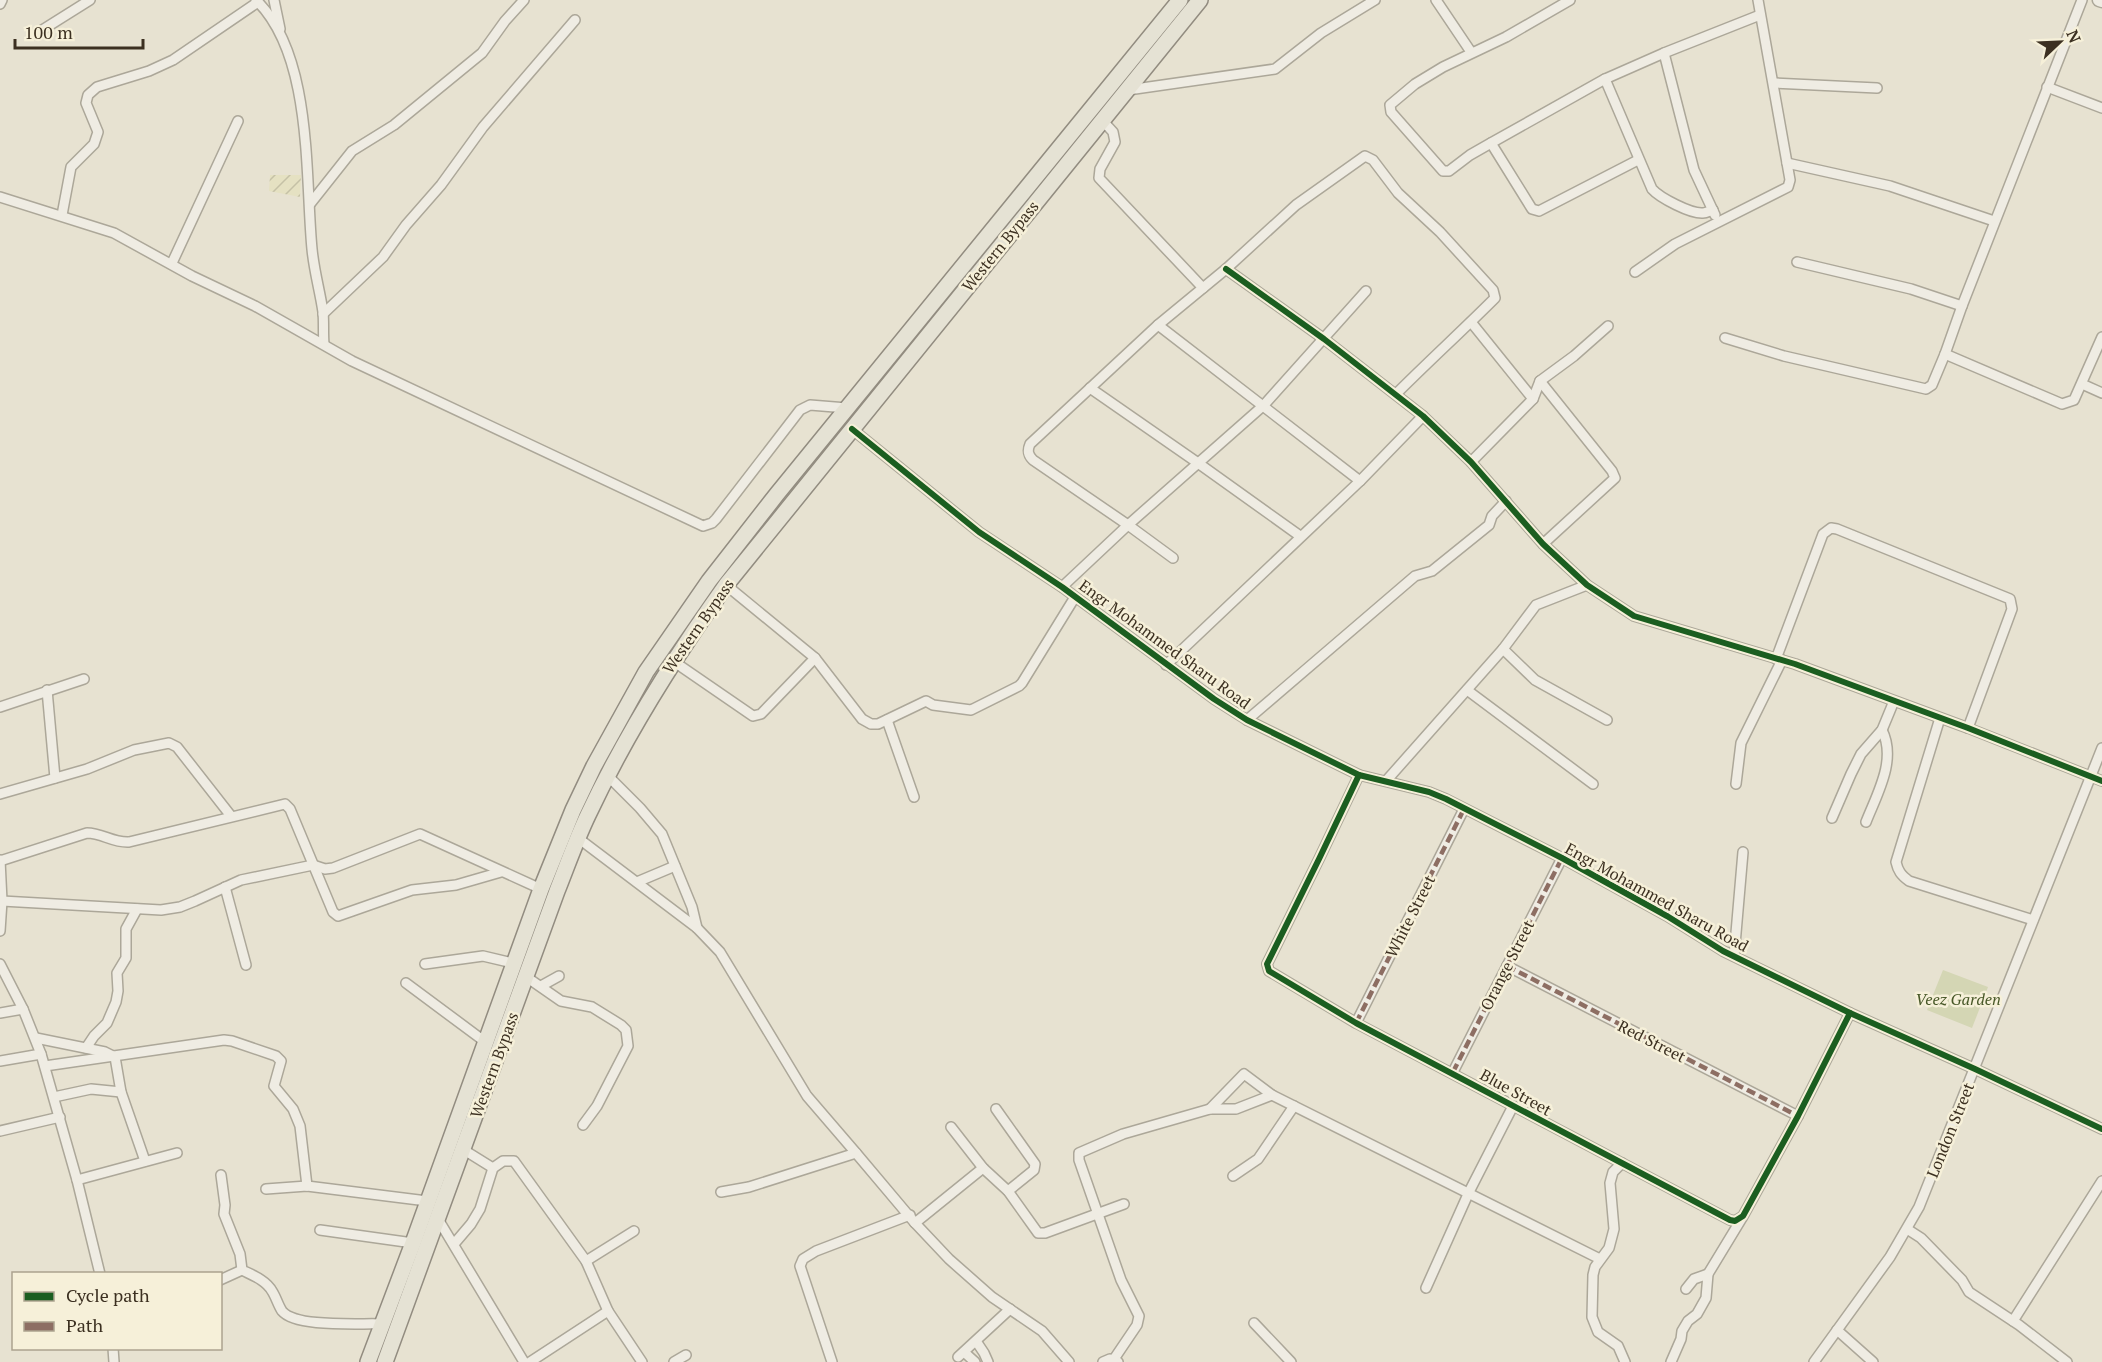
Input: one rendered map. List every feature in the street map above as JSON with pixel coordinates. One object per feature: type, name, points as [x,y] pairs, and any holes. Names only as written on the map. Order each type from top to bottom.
[{"type":"main road","name":"Western Bypass","points":[[368,1362],[541,889],[573,810],[594,766],[646,672],[708,581],[1180,0]]},
{"type":"main road","name":"Western Bypass","points":[[385,1362],[525,976],[578,838],[627,739],[673,661],[726,585],[1200,0]]},
{"type":"main road","points":[[477,1062],[492,1068]]},
{"type":"street","points":[[39,32],[90,0]]},
{"type":"street","points":[[274,0],[280,32],[297,86],[307,150],[312,248],[323,314],[324,344]]},
{"type":"street","points":[[310,204],[352,151],[394,125],[482,53],[505,21],[524,0]]},
{"type":"street","points":[[1127,90],[1275,69],[1321,33],[1375,0]]},
{"type":"street","points":[[1436,0],[1471,52]]},
{"type":"street","points":[[1635,272],[1675,244],[1788,187],[1790,180],[1775,83],[1758,0]]},
{"type":"street","points":[[1725,338],[1784,356],[1926,389],[1932,385],[2082,0]]},
{"type":"street","points":[[62,215],[71,167],[94,144],[98,132],[86,103],[88,95],[97,87],[149,71],[173,60],[257,1],[280,32]]},
{"type":"street","points":[[1563,1],[1506,37],[1471,52],[1415,84],[1390,105],[1390,109],[1446,172],[1491,143],[1605,79],[1760,15]]},
{"type":"street","points":[[323,314],[384,257],[406,225],[441,185],[483,126],[575,20]]},
{"type":"street","points":[[1664,53],[1694,170],[1720,222]]},
{"type":"street","points":[[1605,79],[1652,189],[1659,197],[1700,213],[1713,210]]},
{"type":"street","points":[[1775,83],[1877,88]]},
{"type":"street","points":[[2047,87],[2102,108]]},
{"type":"street","points":[[1102,120],[1113,132],[1115,142],[1100,169],[1099,178],[1203,288]]},
{"type":"street","points":[[172,263],[238,121]]},
{"type":"street","points":[[1491,143],[1532,209],[1539,211],[1638,160]]},
{"type":"street","points":[[1173,558],[1029,456],[1030,444],[1158,325],[1226,269],[1296,205],[1360,158],[1368,157],[1373,160],[1398,193],[1440,232],[1493,290],[1495,298],[1396,394]]},
{"type":"street","points":[[1787,163],[1890,186],[1994,221]]},
{"type":"street","points":[[0,197],[114,233],[407,387],[703,526],[716,519],[770,452],[800,410],[810,405],[847,408]]},
{"type":"street","points":[[1797,262],[1911,289],[1962,306]]},
{"type":"street","points":[[1226,269],[1324,339],[1423,416],[1471,462],[1543,544],[1587,585],[1623,610],[1642,620],[1779,660],[1894,701],[2102,781]]},
{"type":"street","points":[[1062,587],[1128,525],[1264,405],[1366,291]]},
{"type":"street","points":[[1471,322],[1533,399]]},
{"type":"street","points":[[1158,325],[1360,480]]},
{"type":"street","points":[[1471,462],[1533,399],[1540,381],[1574,356],[1608,326]]},
{"type":"street","points":[[1945,354],[2062,404],[2074,400],[2102,337]]},
{"type":"street","points":[[1540,381],[1615,475],[1615,478],[1543,544]]},
{"type":"street","points":[[2082,384],[2102,393]]},
{"type":"street","points":[[1090,388],[1300,536]]},
{"type":"street","points":[[1166,665],[1360,480],[1423,416]]},
{"type":"street","name":"Engr Mohammed Sharu Road","points":[[852,429],[979,532],[1062,587],[1166,665],[1247,720],[1359,775],[1429,792],[1562,858],[1734,956],[1850,1014],[1975,1069],[2102,1129]]},
{"type":"street","points":[[1247,720],[1415,576],[1432,571],[1489,525],[1491,516],[1506,501]]},
{"type":"street","points":[[1737,784],[1741,743],[1779,660],[1822,534],[1831,528],[2010,599],[2012,609],[1968,728]]},
{"type":"street","points":[[726,585],[815,658],[862,719],[872,724],[886,720],[926,701],[933,705],[971,710],[1018,686],[1075,597]]},
{"type":"street","points":[[1386,781],[1503,649],[1536,604],[1587,585]]},
{"type":"street","points":[[1503,649],[1535,680],[1608,720]]},
{"type":"street","points":[[673,661],[753,716],[761,714],[815,658]]},
{"type":"street","points":[[0,707],[84,679]]},
{"type":"street","points":[[47,690],[55,778]]},
{"type":"street","points":[[1467,690],[1593,784]]},
{"type":"street","points":[[1832,818],[1862,754],[1882,730],[1894,701]]},
{"type":"street","points":[[1940,718],[1896,862],[1898,869],[1909,881],[2033,920]]},
{"type":"street","points":[[886,720],[914,797]]},
{"type":"street","points":[[1866,822],[1880,787],[1889,753],[1882,730]]},
{"type":"street","points":[[0,794],[87,769],[134,750],[169,743],[177,747],[231,816]]},
{"type":"street","name":"London Street","points":[[1814,1362],[1908,1229],[1919,1207],[2102,748]]},
{"type":"street","name":"Blue Street","points":[[1359,775],[1267,964],[1271,974],[1356,1023],[1453,1072],[1730,1220],[1735,1221],[1743,1216]]},
{"type":"street","points":[[608,776],[662,834],[692,907],[697,928]]},
{"type":"street","points":[[0,931],[2,902],[0,860],[87,833],[95,833],[120,843],[129,842],[281,805],[288,806],[333,912],[338,916],[412,890],[456,885],[501,872]]},
{"type":"street","name":"White Street","points":[[1356,1023],[1464,809]]},
{"type":"street","points":[[2,902],[161,910],[180,907],[242,880],[313,865],[325,869],[333,868],[420,834],[541,889]]},
{"type":"street","points":[[578,838],[697,928],[722,955],[807,1096],[856,1154],[949,1259],[992,1297],[1041,1331],[1069,1362]]},
{"type":"street","points":[[1734,956],[1743,852]]},
{"type":"street","name":"Orange Street","points":[[1453,1072],[1562,858]]},
{"type":"street","points":[[637,882],[675,866]]},
{"type":"street","points":[[225,887],[246,965]]},
{"type":"street","points":[[86,1048],[106,1023],[116,1002],[117,973],[126,958],[126,929],[136,909]]},
{"type":"street","points":[[425,963],[483,956],[513,963]]},
{"type":"street","points":[[0,965],[36,1038],[41,1053],[77,1180],[100,1272]]},
{"type":"street","name":"Red Street","points":[[1507,966],[1798,1116]]},
{"type":"street","points":[[525,976],[561,1001],[592,1007],[626,1030],[628,1046],[597,1106],[583,1125]]},
{"type":"street","points":[[541,986],[559,976]]},
{"type":"street","points":[[406,982],[484,1041]]},
{"type":"street","points":[[0,1013],[22,1009]]},
{"type":"street","points":[[1671,1362],[1682,1331],[1688,1321],[1699,1312],[1706,1298],[1707,1274],[1743,1216],[1798,1116],[1850,1014]]},
{"type":"street","points":[[36,1038],[105,1052],[115,1057]]},
{"type":"street","points":[[45,1066],[224,1040],[276,1056],[281,1061],[274,1086],[293,1109],[300,1126],[307,1186]]},
{"type":"street","points":[[0,1061],[41,1053]]},
{"type":"street","points":[[115,1057],[121,1092],[145,1161]]},
{"type":"street","points":[[1210,1110],[1244,1074],[1272,1095],[1600,1259]]},
{"type":"street","points":[[54,1097],[91,1089],[121,1092]]},
{"type":"street","points":[[1103,1362],[1116,1361],[1137,1325],[1139,1316],[1121,1280],[1078,1156],[1082,1151],[1123,1134],[1210,1110],[1236,1110],[1272,1095]]},
{"type":"street","points":[[1233,1176],[1258,1159],[1294,1106]]},
{"type":"street","points":[[1426,1288],[1469,1192],[1513,1106]]},
{"type":"street","points":[[996,1109],[1035,1164],[1034,1170],[1008,1191]]},
{"type":"street","points":[[0,1131],[60,1118]]},
{"type":"street","points":[[951,1127],[983,1168],[1008,1191],[1038,1233],[1041,1234],[1124,1204]]},
{"type":"street","points":[[464,1149],[493,1168]]},
{"type":"street","points":[[77,1180],[177,1153]]},
{"type":"street","points":[[721,1192],[749,1187],[856,1154]]},
{"type":"street","points":[[454,1244],[480,1209],[493,1168],[503,1161],[509,1160],[517,1163],[586,1261],[608,1311],[642,1362]]},
{"type":"street","points":[[1622,1163],[1611,1177],[1614,1229],[1609,1248],[1600,1259],[1593,1275],[1592,1317],[1598,1332],[1618,1346],[1624,1362]]},
{"type":"street","points":[[832,1362],[805,1285],[800,1266],[803,1259],[816,1251],[913,1219],[983,1168]]},
{"type":"street","points":[[221,1175],[224,1214],[240,1254],[242,1270]]},
{"type":"street","points":[[2013,1321],[2102,1181]]},
{"type":"street","points":[[266,1189],[307,1186],[428,1201]]},
{"type":"street","points":[[438,1219],[524,1362]]},
{"type":"street","points":[[1908,1229],[1921,1238],[1962,1280],[1969,1292],[2013,1321],[2067,1362]]},
{"type":"street","points":[[320,1230],[413,1243]]},
{"type":"street","points":[[586,1261],[634,1231]]},
{"type":"street","points":[[222,1279],[242,1270]]},
{"type":"street","points":[[242,1270],[266,1282],[283,1312],[292,1319],[308,1322],[382,1324]]},
{"type":"street","points":[[1686,1289],[1694,1279],[1707,1274]]},
{"type":"street","points":[[975,1362],[961,1355],[1010,1309]]},
{"type":"street","points":[[530,1362],[608,1311]]},
{"type":"street","points":[[1254,1323],[1291,1362]]},
{"type":"street","points":[[1838,1330],[1873,1362]]},
{"type":"street","points":[[976,1341],[988,1362]]},
{"type":"street","points":[[674,1362],[686,1355]]},
{"type":"shaded area","points":[[270,175],[301,175],[300,197],[269,191]]},
{"type":"green space","name":"Veez Garden","points":[[1943,970],[1988,987],[1972,1028],[1927,1010]]},
{"type":"marked path","points":[[1356,1023],[1464,809]]},
{"type":"marked path","points":[[1453,1072],[1562,858]]},
{"type":"marked path","points":[[1507,966],[1798,1116]]},
{"type":"cycle path","points":[[1226,269],[1324,339],[1423,416],[1471,462],[1543,544],[1587,585],[1634,616],[1795,664],[1968,728],[2102,781]]},
{"type":"cycle path","points":[[852,429],[979,532],[1062,587],[1214,699],[1247,720],[1359,775],[1429,792],[1446,799],[1562,858],[1667,916],[1723,951],[1850,1013],[2102,1129]]},
{"type":"cycle path","points":[[1359,775],[1267,964],[1269,971],[1356,1023],[1730,1220],[1735,1221],[1743,1216],[1798,1116],[1850,1013]]}]
